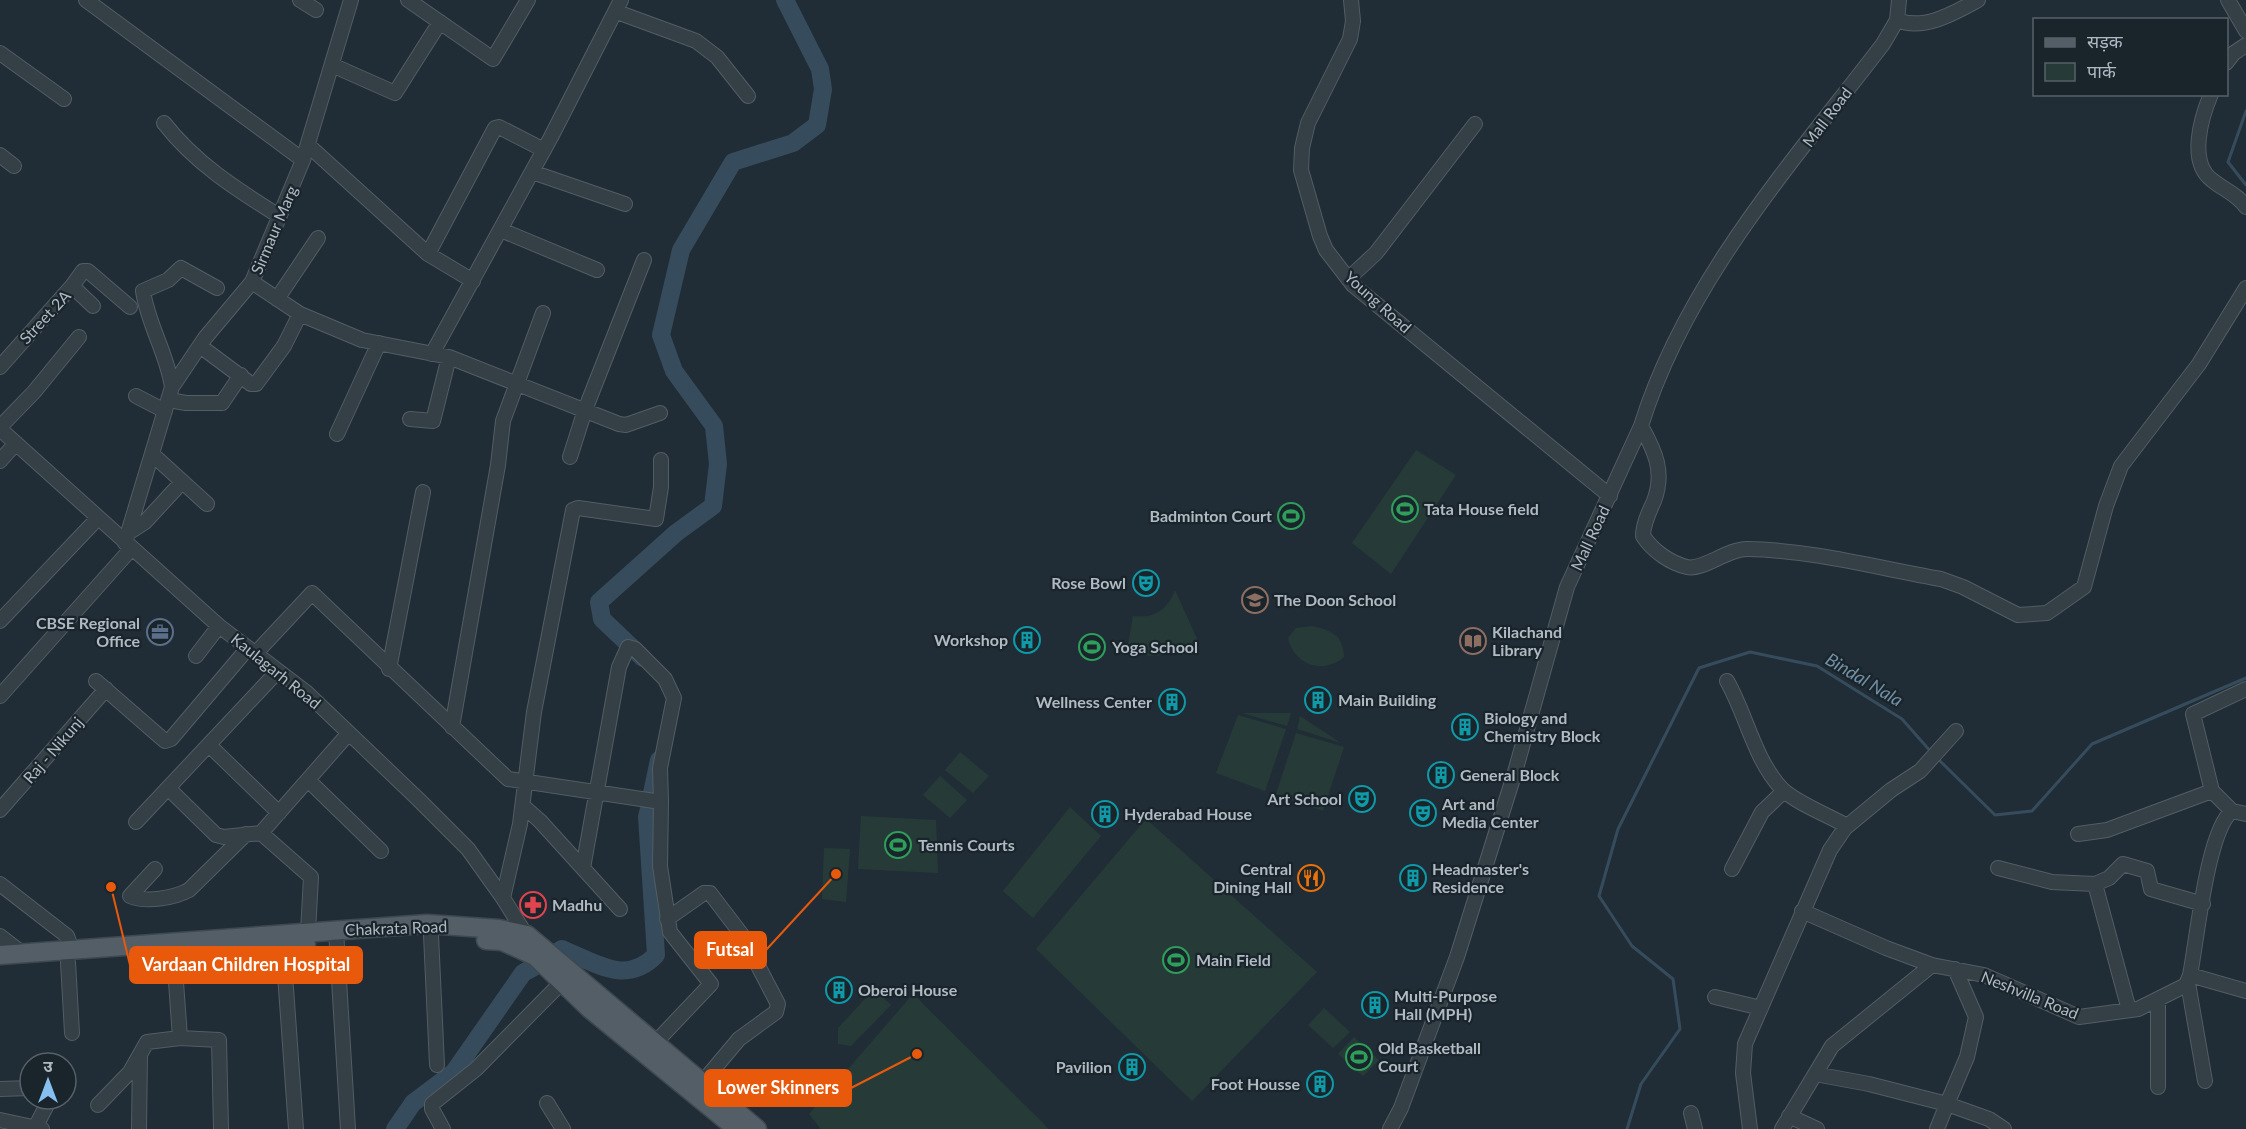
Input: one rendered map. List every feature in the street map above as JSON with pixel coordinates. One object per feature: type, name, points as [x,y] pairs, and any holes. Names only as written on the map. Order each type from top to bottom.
[{"type":"main road","name":"Chakrata Road","points":[[0,955],[22,953],[70,956],[174,954],[283,946],[427,924],[499,929],[527,936],[567,977],[589,1008],[736,1129]]},
{"type":"main road","name":"Chakrata Road","points":[[0,966],[70,956],[308,932],[337,936],[431,935],[502,941],[536,956],[567,977],[655,1043],[757,1129]]},
{"type":"street","points":[[86,0],[306,153],[428,254],[474,281]]},
{"type":"street","points":[[300,0],[316,10]]},
{"type":"street","name":"Sirmaur Marg","points":[[128,542],[169,399],[200,346],[252,282],[306,153],[351,0]]},
{"type":"street","points":[[408,0],[493,59],[528,0]]},
{"type":"street","name":"Young Road","points":[[1351,0],[1353,21],[1350,39],[1308,123],[1302,148],[1301,170],[1326,250],[1348,279],[1610,496]]},
{"type":"street","name":"Mall Road","points":[[1390,1129],[1401,1108],[1457,957],[1515,772],[1568,587],[1641,426],[1650,399],[1691,310],[1714,272],[1758,207],[1883,44],[1897,20],[1899,0]]},
{"type":"street","points":[[1897,20],[1906,23],[1921,23],[1946,16],[1978,0]]},
{"type":"street","points":[[2228,0],[2246,31]]},
{"type":"street","points":[[432,354],[474,281],[619,6],[708,48],[748,96]]},
{"type":"street","points":[[332,65],[395,93],[440,22]]},
{"type":"street","points":[[2228,60],[2246,45]]},
{"type":"street","points":[[0,53],[64,99]]},
{"type":"street","points":[[2210,96],[2199,140],[2203,169],[2210,179],[2238,197],[2246,207]]},
{"type":"street","points":[[164,123],[180,144],[225,183],[279,216]]},
{"type":"street","points":[[1348,279],[1376,253],[1474,124]]},
{"type":"street","points":[[428,254],[496,126],[544,150]]},
{"type":"street","points":[[0,155],[14,166]]},
{"type":"street","points":[[532,172],[625,204]]},
{"type":"street","points":[[501,230],[597,270]]},
{"type":"street","points":[[277,299],[318,238]]},
{"type":"street","points":[[570,457],[585,410],[644,260]]},
{"type":"street","points":[[169,399],[166,357],[152,325],[143,291],[168,280],[181,268],[217,288]]},
{"type":"street","points":[[72,286],[83,271],[88,271],[130,307]]},
{"type":"street","points":[[252,282],[300,314],[362,340],[449,357],[518,382],[622,425],[660,412]]},
{"type":"street","name":"Street 2A","points":[[0,367],[72,286],[93,306]]},
{"type":"street","points":[[1641,426],[1654,450],[1660,469],[1657,493],[1643,529],[1643,536],[1663,556],[1688,568],[1744,549],[1784,552],[1941,579],[1963,586],[2018,615],[2047,613],[2084,587],[2106,506],[2121,466],[2199,364],[2246,288]]},
{"type":"street","points":[[452,726],[498,465],[501,427],[543,313]]},
{"type":"street","points":[[200,346],[251,384],[256,384],[284,346],[300,314]]},
{"type":"street","points":[[0,428],[34,392],[79,337]]},
{"type":"street","points":[[337,434],[379,343]]},
{"type":"street","points":[[410,419],[433,421],[449,357]]},
{"type":"street","points":[[136,396],[169,399],[186,404],[222,403],[241,375]]},
{"type":"street","name":"Kaulagarh Road","points":[[0,428],[219,626],[306,692],[468,849],[503,898],[527,936],[536,956]]},
{"type":"street","points":[[0,461],[16,443]]},
{"type":"street","points":[[152,454],[207,504]]},
{"type":"street","points":[[503,898],[523,806],[534,712],[573,510],[578,508],[656,519],[661,487],[661,460]]},
{"type":"street","points":[[0,696],[128,542],[182,482]]},
{"type":"street","points":[[389,669],[423,492]]},
{"type":"street","points":[[0,621],[98,518]]},
{"type":"street","points":[[252,651],[312,593],[389,669],[508,779],[661,802]]},
{"type":"street","points":[[196,656],[219,626]]},
{"type":"street","points":[[583,868],[618,667],[626,648],[633,648],[669,683],[674,698],[660,768],[660,866],[667,919],[675,939],[711,984],[655,1043]]},
{"type":"street","name":"Raj - Nikunj","points":[[0,810],[101,685],[165,741],[171,740],[252,651]]},
{"type":"street","points":[[136,822],[278,671]]},
{"type":"street","points":[[1727,681],[1740,704],[1754,745],[1784,791],[1847,826]]},
{"type":"street","points":[[2205,1081],[2189,979],[2213,844],[2220,826],[2239,813],[2212,791],[2193,714],[2246,689]]},
{"type":"street","points":[[1750,1129],[1743,1065],[1745,1044],[1830,850],[1847,826],[1931,761],[1956,731]]},
{"type":"street","points":[[168,788],[216,835],[261,833],[349,734]]},
{"type":"street","points":[[209,745],[279,813]]},
{"type":"street","points":[[308,780],[381,850]]},
{"type":"street","points":[[1732,869],[1762,812],[1784,791]]},
{"type":"street","points":[[2078,834],[2108,830],[2212,791]]},
{"type":"street","points":[[523,806],[620,909]]},
{"type":"street","points":[[261,833],[311,877],[308,932]]},
{"type":"street","points":[[155,869],[130,896],[140,899],[179,896],[189,890],[246,834]]},
{"type":"street","points":[[1998,867],[2052,882],[2095,884],[2109,878],[2123,864],[2130,865],[2147,871],[2151,889],[2203,904]]},
{"type":"street","points":[[0,884],[67,936],[70,956],[72,1033]]},
{"type":"street","points":[[2095,884],[2129,1010]]},
{"type":"street","points":[[667,919],[704,893],[710,893],[742,935],[778,1004],[776,1012],[739,1039],[702,1083]]},
{"type":"street","name":"Neshvilla Road","points":[[1802,911],[1886,948],[1932,965],[1983,975],[2079,1017],[2129,1010],[2158,1001],[2189,979]]},
{"type":"street","points":[[431,935],[437,1065]]},
{"type":"street","points":[[0,936],[22,953]]},
{"type":"street","points":[[337,936],[348,1129]]},
{"type":"street","points":[[283,946],[296,1129]]},
{"type":"street","points":[[174,954],[180,1038]]},
{"type":"street","points":[[1782,1129],[1832,1046],[1932,965]]},
{"type":"street","points":[[1937,1129],[1967,1057],[1976,1017],[1955,969]]},
{"type":"street","points":[[443,1129],[432,1109],[432,1104],[476,1069],[567,977]]},
{"type":"street","points":[[2189,979],[2246,991]]},
{"type":"street","points":[[1716,997],[1761,1008]]},
{"type":"street","points":[[2158,1001],[2158,1086]]},
{"type":"street","points":[[98,1105],[117,1088],[147,1042],[180,1038],[214,1038],[219,1040],[220,1129]]},
{"type":"street","points":[[139,1129],[140,1053]]},
{"type":"street","points":[[1815,1074],[1869,1084],[1947,1104],[1989,1119],[2004,1129]]},
{"type":"street","points":[[0,1089],[18,1088]]},
{"type":"street","points":[[548,1103],[563,1129]]},
{"type":"street","points":[[0,1120],[39,1128],[46,1111]]},
{"type":"street","points":[[1691,1113],[1695,1129]]},
{"type":"street","points":[[1790,1116],[1818,1129]]},
{"type":"green space","name":"Tata House field","points":[[1416,450],[1456,475],[1391,574],[1352,543]]},
{"type":"green space","name":"Badminton Court","points":[[1294,502],[1306,512],[1287,531],[1276,520]]},
{"type":"green space","points":[[1175,590],[1198,641],[1181,650],[1164,655],[1136,654],[1127,651],[1133,616],[1141,617],[1159,612],[1168,603]]},
{"type":"green space","points":[[1312,626],[1335,635],[1339,639],[1344,657],[1336,662],[1319,666],[1303,661],[1296,655],[1288,638],[1296,628]]},
{"type":"green space","points":[[1242,713],[1291,713],[1287,726]]},
{"type":"green space","points":[[1238,715],[1286,729],[1265,791],[1216,773]]},
{"type":"green space","points":[[1300,716],[1341,743],[1297,729]]},
{"type":"green space","points":[[1296,733],[1344,747],[1323,811],[1276,794]]},
{"type":"green space","points":[[960,752],[989,776],[973,793],[945,770]]},
{"type":"green space","points":[[940,776],[967,800],[950,818],[923,795]]},
{"type":"green space","points":[[1070,807],[1101,836],[1033,918],[1003,891]]},
{"type":"green space","name":"Tennis Courts","points":[[861,816],[936,820],[938,873],[858,869]]},
{"type":"green space","name":"Main Field","points":[[1146,819],[1317,972],[1192,1101],[1036,949]]},
{"type":"green space","points":[[824,848],[850,849],[846,902],[822,899]]},
{"type":"green space","points":[[874,989],[891,1005],[851,1046],[838,1044],[838,1028]]},
{"type":"green space","points":[[913,994],[1048,1129],[821,1129],[809,1114]]},
{"type":"green space","name":"Old Basketball Court","points":[[1324,1008],[1350,1032],[1333,1048],[1308,1025]]},
{"type":"green space","name":"Old Basketball Court","points":[[1354,1037],[1379,1060],[1363,1076],[1338,1054]]},
{"type":"waterway","points":[[643,658],[602,619],[599,602],[676,533],[713,506],[718,464],[714,426],[674,371],[661,335],[681,250],[733,162],[793,143],[817,125],[823,89],[820,69],[785,0]]},
{"type":"waterway","name":"Bindal Nala","points":[[2246,111],[2228,162],[2246,185]]},
{"type":"waterway","name":"Bindal Nala","points":[[1627,1129],[1641,1084],[1680,1029],[1673,979],[1632,946],[1599,896],[1618,829],[1699,668],[1750,652],[1817,666],[1902,719],[1932,753]]},
{"type":"waterway","name":"Bindal Nala","points":[[1937,758],[1995,815],[2032,811],[2092,744],[2246,678]]},
{"type":"waterway","points":[[652,793],[659,760]]},
{"type":"waterway","points":[[557,952],[562,949],[599,965],[622,970],[633,969],[645,964],[656,955],[647,817],[649,809]]},
{"type":"waterway","points":[[395,1129],[413,1103],[454,1072],[523,973],[534,967]]},
{"type":"place","name":"Tata House field","points":[[1405,509]]},
{"type":"place","name":"Badminton Court","points":[[1291,516]]},
{"type":"place","name":"Rose Bowl","points":[[1146,583]]},
{"type":"place","name":"The Doon School","points":[[1255,600]]},
{"type":"place","name":"CBSE Regional Office","points":[[160,632]]},
{"type":"place","name":"Workshop","points":[[1027,640]]},
{"type":"place","name":"Kilachand Library","points":[[1473,641]]},
{"type":"place","name":"Yoga School","points":[[1092,647]]},
{"type":"place","name":"Main Building","points":[[1318,700]]},
{"type":"place","name":"Wellness Center","points":[[1172,702]]},
{"type":"place","name":"Biology and Chemistry Block","points":[[1465,727]]},
{"type":"place","name":"General Block","points":[[1441,775]]},
{"type":"place","name":"Art School","points":[[1362,799]]},
{"type":"place","name":"Art and Media Center","points":[[1423,813]]},
{"type":"place","name":"Hyderabad House","points":[[1105,814]]},
{"type":"place","name":"Tennis Courts","points":[[898,845]]},
{"type":"place","name":"Futsal","points":[[836,874]]},
{"type":"place","name":"Central Dining Hall","points":[[1311,878]]},
{"type":"place","name":"Headmaster's Residence","points":[[1413,878]]},
{"type":"place","name":"Vardaan Children Hospital","points":[[111,887]]},
{"type":"place","name":"Madhu","points":[[533,905]]},
{"type":"place","name":"Main Field","points":[[1176,960]]},
{"type":"place","name":"Oberoi House","points":[[839,990]]},
{"type":"place","name":"Multi-Purpose Hall (MPH)","points":[[1375,1005]]},
{"type":"place","name":"Lower Skinners","points":[[917,1054]]},
{"type":"place","name":"Old Basketball Court","points":[[1359,1057]]},
{"type":"place","name":"Pavilion","points":[[1132,1067]]},
{"type":"place","name":"Foot Housse","points":[[1320,1084]]}]
